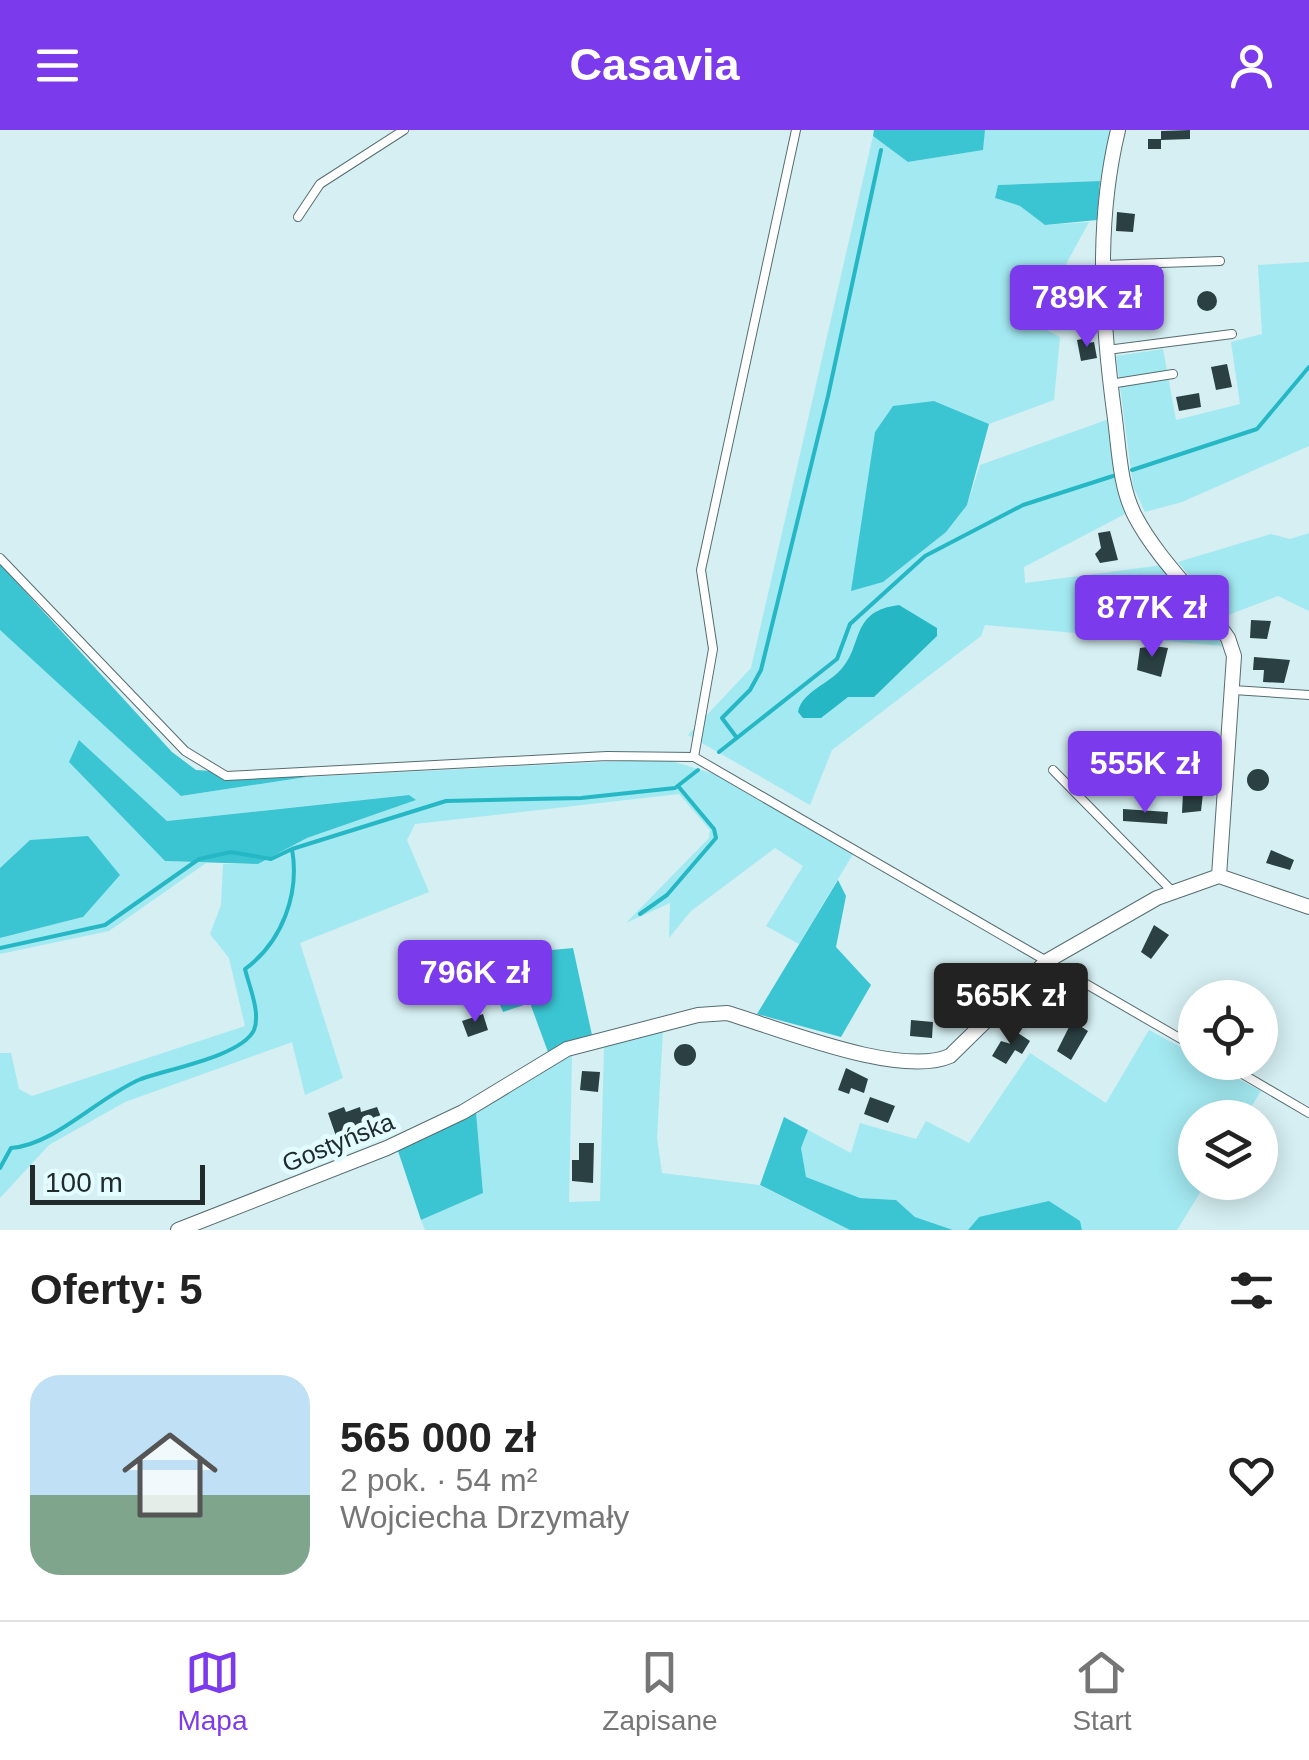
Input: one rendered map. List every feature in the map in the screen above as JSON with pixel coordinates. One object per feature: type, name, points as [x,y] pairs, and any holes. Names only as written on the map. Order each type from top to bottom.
[{"type":"street","points":[[1118,130],[1110,163],[1103,265],[1106,350],[1123,478],[1135,516],[1228,638],[1234,656],[1219,876]]},
{"type":"street","points":[[1047,961],[1174,892],[1219,876],[1309,908]]},
{"type":"street","name":"Gostyńska","points":[[178,1230],[387,1148],[509,1085],[567,1049],[712,1013],[727,1013],[912,1063],[937,1062],[950,1056],[1047,961]]},
{"type":"lane","points":[[298,218],[320,184],[404,130]]},
{"type":"lane","points":[[694,757],[713,649],[701,570],[796,130]]},
{"type":"lane","points":[[1103,265],[1220,260]]},
{"type":"lane","points":[[1106,350],[1232,334]]},
{"type":"lane","points":[[1110,384],[1173,374]]},
{"type":"lane","points":[[0,558],[185,751],[226,776],[607,756],[694,757],[1178,1037]]},
{"type":"lane","points":[[1233,690],[1309,695]]},
{"type":"lane","points":[[1053,770],[1174,892]]},
{"type":"lane","points":[[1252,1080],[1309,1114]]},
{"type":"shaded area","points":[[874,130],[985,130],[983,150],[908,162],[873,136]]},
{"type":"shaded area","points":[[985,130],[1111,130],[1100,181],[998,185],[995,198],[1020,206],[1045,225],[1089,222],[1034,323],[1060,337],[1054,400],[989,424],[934,401],[967,505],[980,465],[1109,419],[1125,514],[1024,567],[1025,583],[1163,565],[1211,622],[1222,646],[985,625],[981,636],[832,750],[810,805],[688,735],[751,668],[873,136],[909,162],[982,150]]},
{"type":"shaded area","points":[[1100,181],[1097,220],[1045,225],[1020,206],[995,198],[998,185]]},
{"type":"shaded area","points":[[1309,262],[1309,446],[1182,502],[1145,512],[1133,486],[1116,356],[1163,349],[1176,420],[1240,404],[1231,342],[1262,334],[1258,265]]},
{"type":"shaded area","points":[[934,401],[989,424],[967,505],[946,532],[883,582],[851,591],[875,432],[893,406]]},
{"type":"shaded area","points":[[1309,533],[1309,611],[1278,596],[1223,617],[1178,562],[1271,534],[1290,539]]},
{"type":"shaded area","points":[[0,564],[172,752],[196,770],[306,777],[181,796],[0,630]]},
{"type":"shaded area","points":[[899,605],[937,628],[937,636],[874,697],[848,697],[821,718],[803,718],[798,712],[805,698],[843,667],[865,621],[884,608]]},
{"type":"shaded area","points":[[0,630],[181,796],[306,777],[665,759],[714,774],[853,854],[799,944],[766,926],[803,866],[775,848],[691,911],[669,938],[670,903],[626,923],[709,838],[710,830],[679,794],[415,824],[407,840],[429,892],[300,943],[343,1078],[305,1095],[292,1042],[125,1102],[49,1145],[0,1198],[0,1053],[11,1053],[19,1089],[32,1096],[245,1026],[229,958],[210,934],[221,905],[223,864],[258,864],[307,838],[415,800],[408,795],[167,821],[79,740],[165,861],[206,863],[109,931],[0,954],[0,938],[83,917],[30,840],[0,868]]},
{"type":"shaded area","points":[[79,740],[167,821],[409,795],[416,800],[307,838],[258,864],[165,861],[69,762]]},
{"type":"shaded area","points":[[88,836],[120,875],[83,917],[0,938],[0,868],[30,840]]},
{"type":"shaded area","points":[[838,880],[846,896],[836,947],[871,985],[841,1037],[757,1014]]},
{"type":"shaded area","points":[[485,941],[531,952],[573,948],[592,1035],[548,1052],[530,1003],[503,1012],[475,945]]},
{"type":"shaded area","points":[[663,1030],[657,1138],[662,1173],[759,1185],[850,1230],[425,1230],[421,1220],[483,1193],[476,1112],[572,1054],[569,1202],[600,1201],[604,1048],[608,1042]]},
{"type":"shaded area","points":[[1149,1030],[1178,1046],[1178,1080],[1240,1080],[1261,1091],[1255,1100],[1178,1100],[1178,1200],[1196,1200],[1177,1230],[1082,1230],[1079,1221],[980,1217],[968,1230],[953,1230],[915,1217],[896,1200],[860,1198],[805,1177],[801,1148],[808,1130],[851,1153],[860,1123],[916,1139],[926,1121],[969,1143],[1030,1053],[1106,1103]]},
{"type":"shaded area","points":[[476,1112],[483,1193],[421,1220],[397,1148]]},
{"type":"shaded area","points":[[784,1117],[808,1130],[801,1148],[806,1177],[860,1198],[896,1200],[915,1217],[953,1230],[850,1230],[760,1185]]},
{"type":"shaded area","points":[[1049,1201],[1080,1221],[1082,1230],[968,1230],[979,1217]]},
{"type":"building","points":[[1190,130],[1190,139],[1161,140],[1161,149],[1148,149],[1148,139],[1161,139],[1161,131]]},
{"type":"building","points":[[1117,212],[1135,214],[1133,232],[1116,231]]},
{"type":"building","points":[[1203,291],[1211,291],[1217,301],[1211,311],[1203,311],[1197,305],[1197,297]]},
{"type":"building","points":[[1059,305],[1067,308],[1067,324],[1059,327],[1051,324],[1048,316],[1051,308]]},
{"type":"building","points":[[1087,338],[1088,343],[1094,342],[1097,358],[1081,361],[1077,340]]},
{"type":"building","points":[[1227,364],[1232,387],[1216,390],[1211,367]]},
{"type":"building","points":[[1199,393],[1201,407],[1179,411],[1176,397]]},
{"type":"building","points":[[1110,531],[1118,560],[1100,563],[1095,554],[1101,548],[1098,533]]},
{"type":"building","points":[[1251,620],[1271,621],[1267,639],[1250,638]]},
{"type":"building","points":[[1140,648],[1168,648],[1161,677],[1137,670]]},
{"type":"building","points":[[1254,657],[1290,660],[1284,683],[1263,682],[1264,670],[1253,670]]},
{"type":"building","points":[[1134,749],[1159,751],[1158,768],[1133,766]]},
{"type":"building","points":[[1258,769],[1269,780],[1258,791],[1247,780]]},
{"type":"building","points":[[1183,792],[1203,793],[1201,811],[1182,813]]},
{"type":"building","points":[[1123,809],[1168,812],[1167,824],[1123,821]]},
{"type":"building","points":[[1271,850],[1294,860],[1290,870],[1266,863]]},
{"type":"building","points":[[1154,925],[1169,935],[1151,959],[1141,952]]},
{"type":"building","points":[[483,1014],[488,1030],[468,1037],[462,1021]]},
{"type":"building","points":[[911,1020],[933,1022],[932,1038],[910,1036]]},
{"type":"building","points":[[1072,1021],[1088,1031],[1071,1060],[1057,1051]]},
{"type":"building","points":[[1018,1033],[1030,1041],[1022,1054],[1015,1050],[1006,1064],[992,1056],[1001,1041],[1011,1044]]},
{"type":"building","points":[[685,1044],[693,1047],[693,1063],[685,1066],[677,1063],[674,1055],[677,1047]]},
{"type":"building","points":[[846,1068],[868,1079],[864,1093],[851,1088],[849,1094],[838,1090]]},
{"type":"building","points":[[582,1071],[600,1072],[598,1092],[580,1090]]},
{"type":"building","points":[[870,1097],[895,1106],[888,1123],[864,1114]]},
{"type":"building","points":[[344,1107],[346,1112],[360,1107],[361,1112],[377,1107],[385,1127],[337,1139],[328,1113]]},
{"type":"building","points":[[579,1143],[594,1143],[593,1183],[572,1181],[572,1160],[579,1160]]},
{"type":"waterway","points":[[737,738],[722,718],[750,690],[761,670],[828,396],[881,150]]},
{"type":"waterway","points":[[1132,470],[1257,429],[1309,367]]},
{"type":"waterway","points":[[719,752],[837,659],[850,624],[925,556],[1023,505],[1113,476]]},
{"type":"waterway","points":[[0,1168],[11,1148],[28,1145],[61,1129],[126,1086],[220,1054],[247,1039],[254,1030],[256,1016],[245,969],[269,945],[285,916],[293,883],[292,849],[446,801],[581,798],[675,788],[698,770]]},
{"type":"waterway","points":[[640,914],[667,895],[716,838],[714,829],[678,786]]},
{"type":"waterway","points":[[0,948],[105,925],[199,859],[231,852],[271,859],[292,849]]}]
